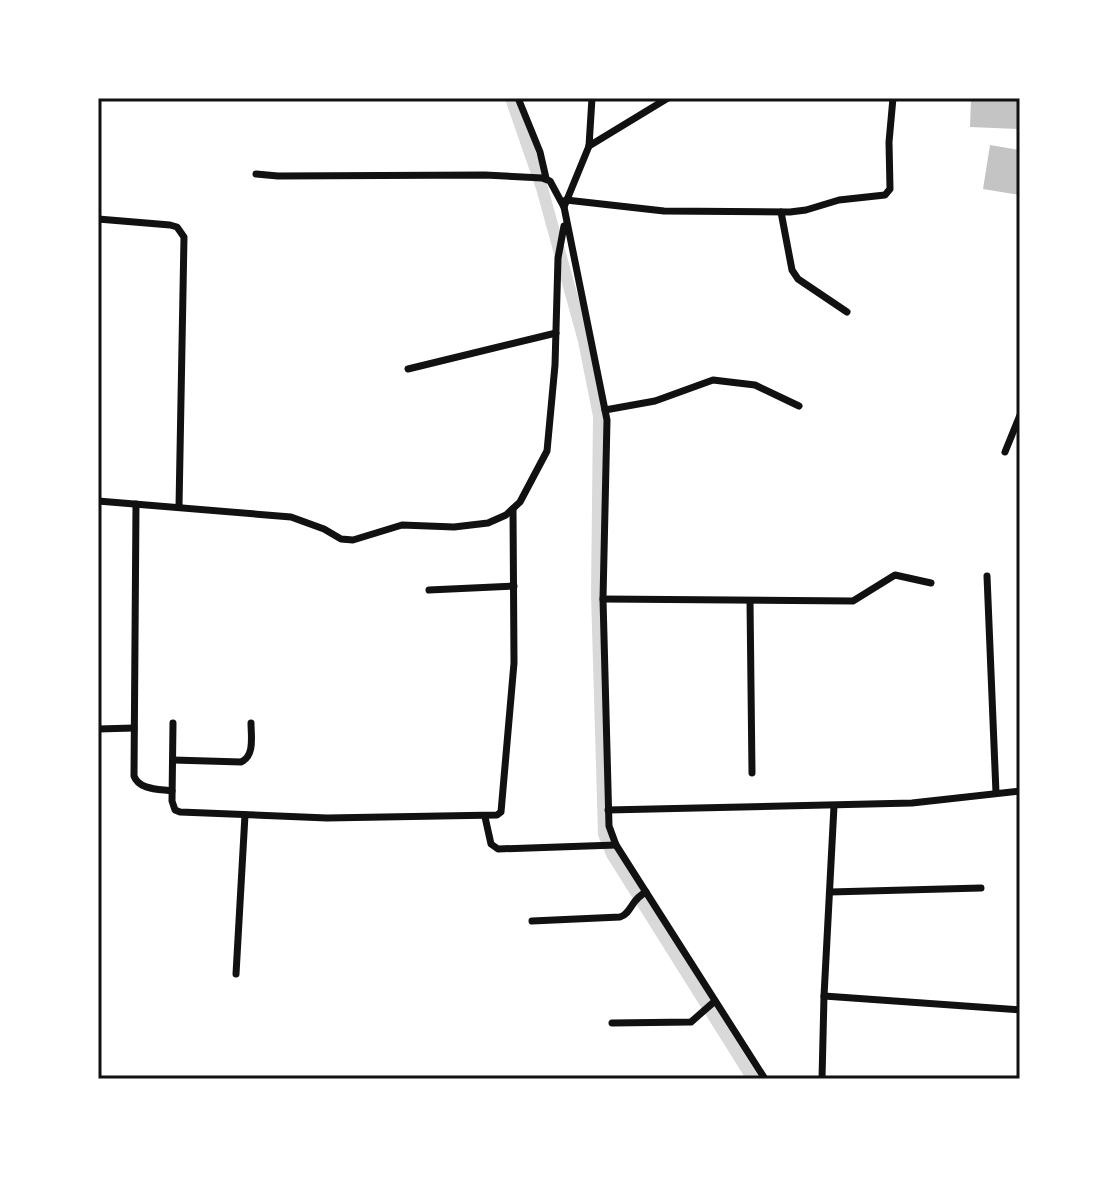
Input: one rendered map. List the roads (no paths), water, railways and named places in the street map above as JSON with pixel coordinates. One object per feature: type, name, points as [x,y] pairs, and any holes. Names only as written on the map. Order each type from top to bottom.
[{"type":"street","points":[[518,98],[540,152],[541,178],[565,204],[664,211],[781,212],[889,193],[893,98]]},
{"type":"street","points":[[98,501],[291,517],[341,539],[353,540],[402,525],[454,527],[488,523],[506,515],[520,502],[547,451],[551,428],[558,258],[565,204],[589,146],[592,98]]},
{"type":"street","points":[[589,146],[668,98]]},
{"type":"street","points":[[256,174],[541,178]]},
{"type":"street","points":[[781,212],[792,270],[798,279],[847,312]]},
{"type":"street","points":[[98,219],[170,225],[177,227],[184,237],[179,507]]},
{"type":"street","points":[[565,219],[605,410],[603,599],[611,846],[765,1079]]},
{"type":"street","points":[[408,369],[556,333]]},
{"type":"street","points":[[605,410],[655,401],[713,380],[755,385],[799,406]]},
{"type":"street","points":[[1005,452],[1020,415]]},
{"type":"street","points":[[136,504],[133,765],[136,783],[172,791]]},
{"type":"street","points":[[173,723],[172,807],[180,812],[342,818],[493,817],[501,812],[514,663],[513,509]]},
{"type":"street","points":[[603,599],[853,601],[895,575],[931,583]]},
{"type":"street","points":[[987,576],[996,793]]},
{"type":"street","points":[[429,590],[514,586]]},
{"type":"street","points":[[750,601],[752,773]]},
{"type":"street","points":[[173,760],[241,762],[250,754],[251,723]]},
{"type":"street","points":[[98,729],[134,728]]},
{"type":"street","points":[[608,810],[912,803],[1020,791]]},
{"type":"street","points":[[822,1079],[834,806]]},
{"type":"street","points":[[236,974],[245,815]]},
{"type":"street","points":[[485,817],[491,844],[498,849],[611,846]]},
{"type":"street","points":[[830,892],[981,888]]},
{"type":"street","points":[[532,921],[620,917],[628,912],[641,894]]},
{"type":"street","points":[[824,996],[1020,1010]]},
{"type":"street","points":[[612,1023],[691,1022],[713,1003]]},
{"type":"waterway","points":[[511,98],[542,188],[584,341],[599,416],[597,594],[604,834],[612,854],[753,1079]]}]
